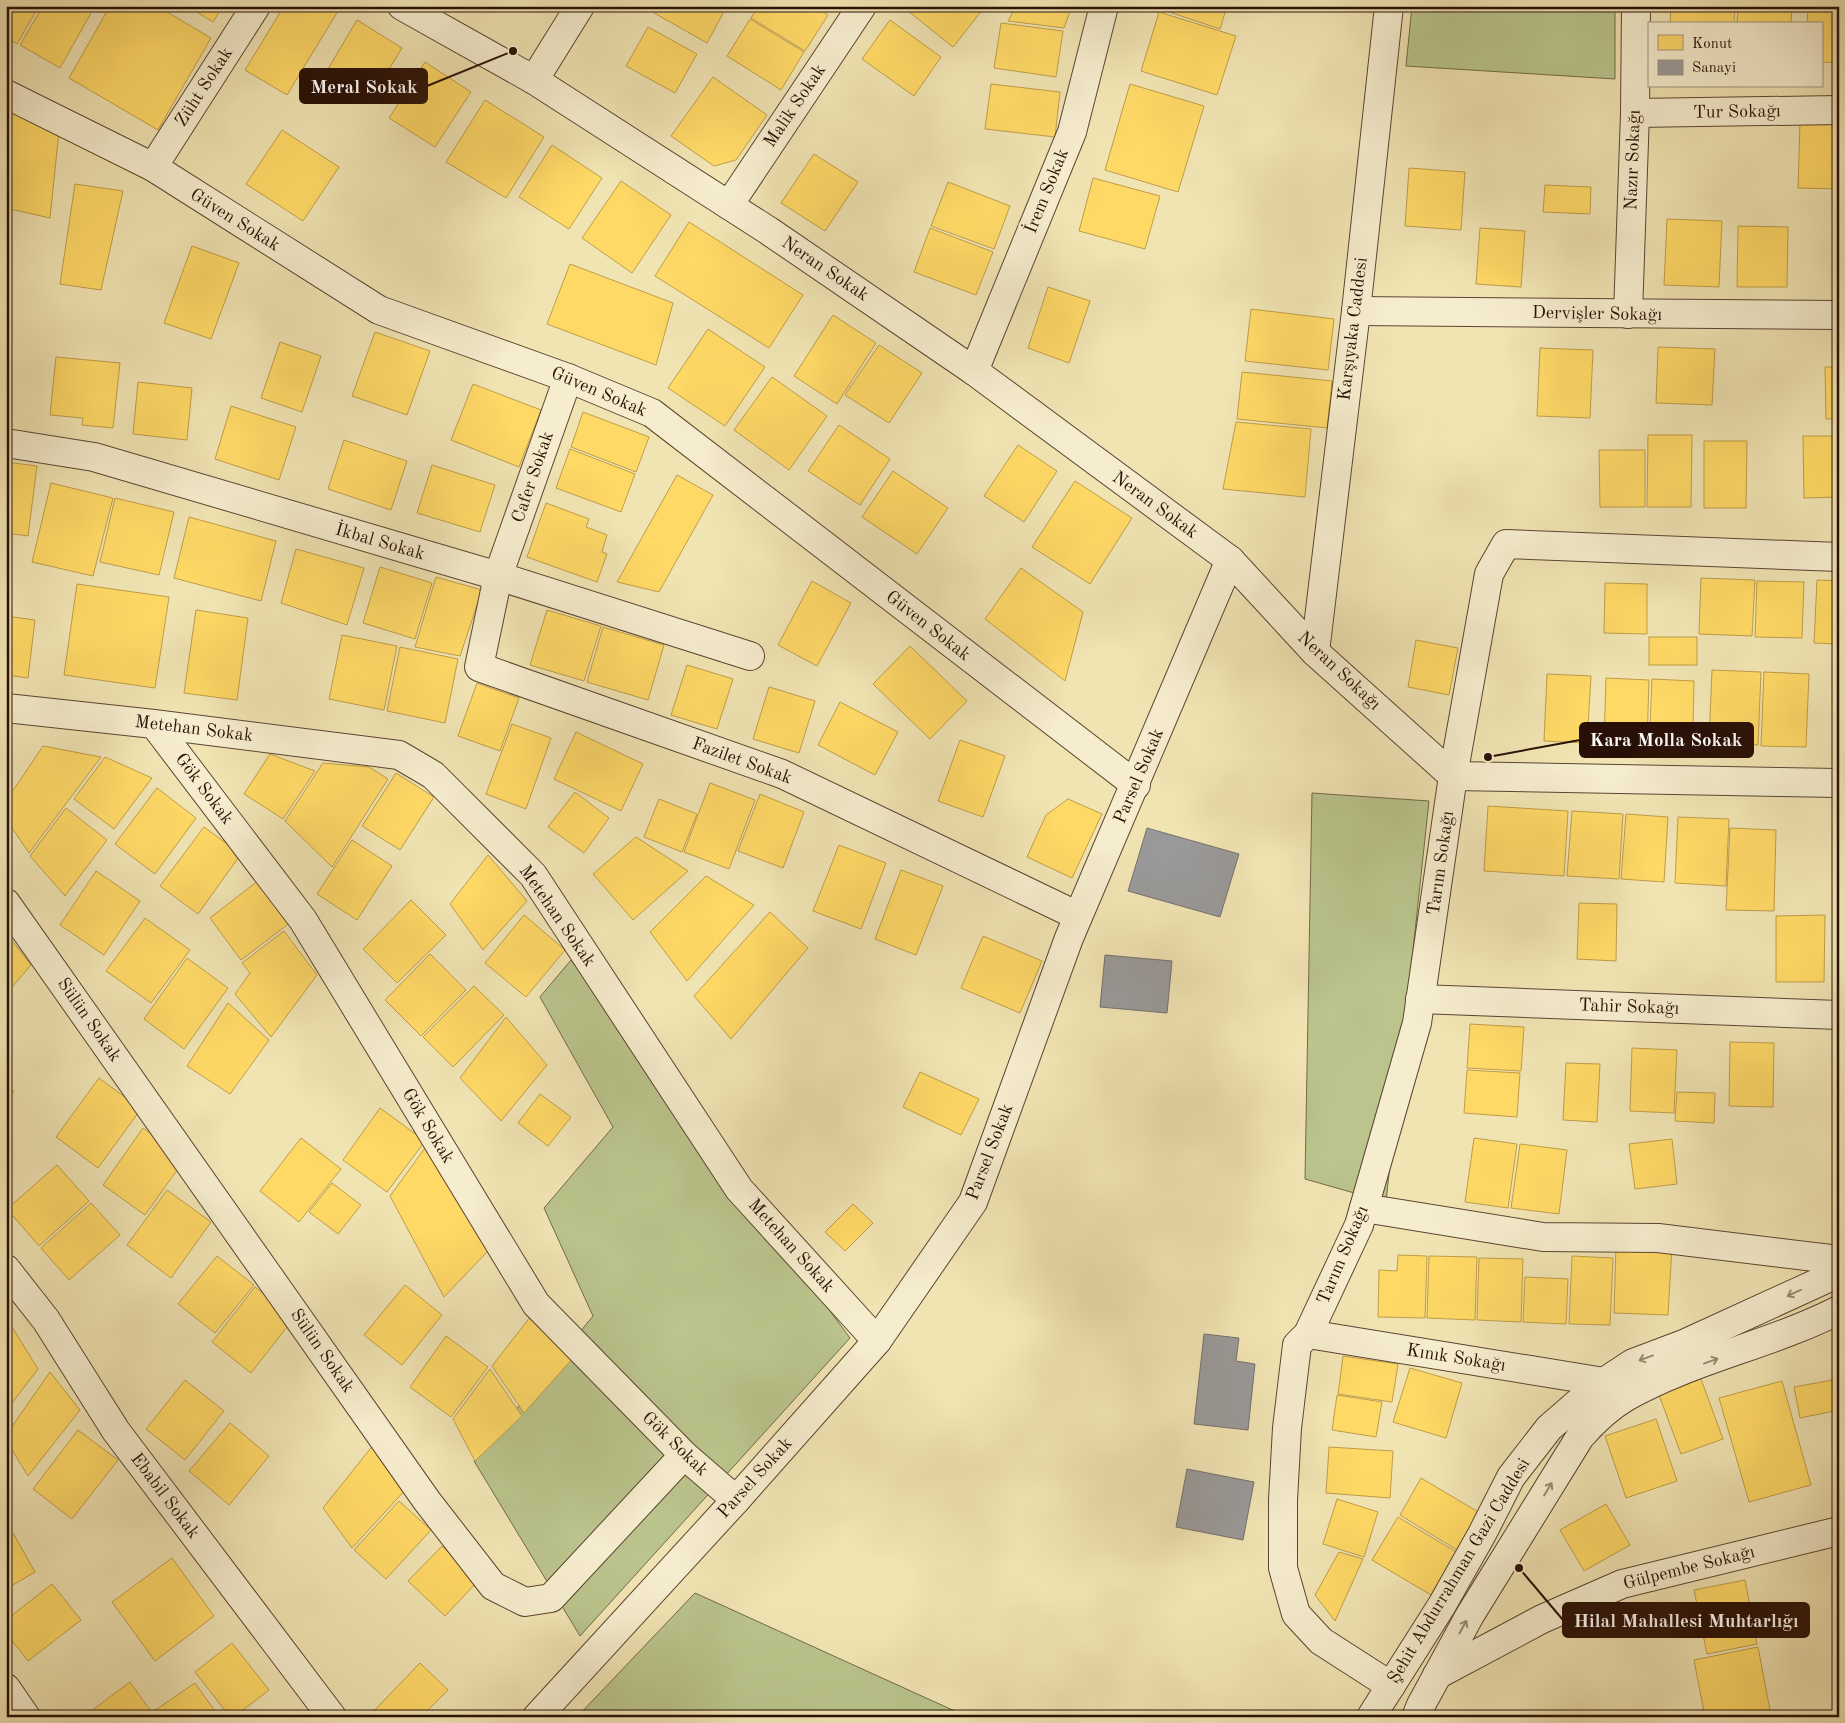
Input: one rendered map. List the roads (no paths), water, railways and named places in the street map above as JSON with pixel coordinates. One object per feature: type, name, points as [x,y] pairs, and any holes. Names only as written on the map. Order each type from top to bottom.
[{"type":"street","name":"Züht Sokak","points":[[153,167],[256,6]]},
{"type":"street","name":"Neran Sokak","points":[[402,6],[534,80],[729,205],[974,371],[1230,560]]},
{"type":"street","points":[[534,80],[580,6]]},
{"type":"street","name":"Malik Sokak","points":[[729,205],[862,6]]},
{"type":"street","name":"İrem Sokak","points":[[974,371],[1072,132],[1104,6]]},
{"type":"street","name":"Karşıyaka Caddesi","points":[[1315,652],[1356,311],[1389,6]]},
{"type":"street","name":"Nazır Sokağı","points":[[1628,314],[1635,114],[1636,6]]},
{"type":"street","name":"Güven Sokak","points":[[6,94],[153,167],[379,310],[568,378],[652,414],[1136,785]]},
{"type":"street","name":"Tur Sokağı","points":[[1635,114],[1839,110]]},
{"type":"street","name":"Dervişler Sokağı","points":[[1356,311],[1839,315]]},
{"type":"street","name":"Cafer Sokak","points":[[498,576],[568,378]]},
{"type":"street","name":"İkbal Sokak","points":[[6,443],[94,457],[498,576],[750,656]]},
{"type":"street","name":"Tarım Sokağı","points":[[1391,1686],[1321,1641],[1296,1614],[1283,1568],[1283,1500],[1287,1428],[1297,1345],[1308,1334],[1359,1225],[1417,1023],[1453,776],[1489,574],[1506,544],[1839,557]]},
{"type":"street","name":"Neran Sokağı","points":[[1230,560],[1315,652],[1453,776]]},
{"type":"street","name":"Parsel Sokak","points":[[537,1717],[736,1500],[877,1341],[973,1202],[1078,916],[1136,785],[1230,560]]},
{"type":"street","name":"Fazilet Sokak","points":[[498,576],[479,667],[782,774],[1078,916]]},
{"type":"street","name":"Metehan Sokak","points":[[6,708],[154,724],[399,755],[433,775],[533,875],[739,1190],[877,1341]]},
{"type":"street","name":"Gök Sokak","points":[[154,724],[303,920],[536,1304],[684,1455],[736,1500]]},
{"type":"street","points":[[1453,776],[1839,783]]},
{"type":"street","name":"Sülün Sokak","points":[[6,902],[427,1501],[493,1586],[525,1602],[551,1598],[684,1455]]},
{"type":"street","name":"Tahir Sokağı","points":[[1420,999],[1839,1015]]},
{"type":"street","points":[[1364,1208],[1543,1237],[1658,1238],[1839,1260]]},
{"type":"street","name":"Ebabil Sokak","points":[[6,1269],[46,1320],[116,1431],[332,1717]]},
{"type":"street","name":"Şehit Abdurrahman Gazi Caddesi","points":[[1371,1717],[1442,1605],[1482,1534],[1511,1477],[1549,1428],[1604,1382],[1633,1362],[1686,1343],[1839,1273]]},
{"type":"street","name":"Şehit Abdurrahman Gazi Caddesi","points":[[1416,1717],[1470,1615],[1580,1437],[1596,1420],[1624,1398],[1666,1377],[1773,1339],[1814,1323],[1839,1310]]},
{"type":"street","name":"Kınık Sokağı","points":[[1308,1334],[1604,1382]]},
{"type":"street","name":"Gülpembe Sokağı","points":[[1437,1675],[1542,1619],[1622,1584],[1839,1531]]},
{"type":"street","points":[[6,1688],[26,1717]]},
{"type":"place","name":"Meral Sokak","points":[[513,51]]},
{"type":"place","name":"Kara Molla Sokak","points":[[1488,757]]},
{"type":"place","name":"Hilal Mahallesi Muhtarlığı","points":[[1519,1568]]}]
